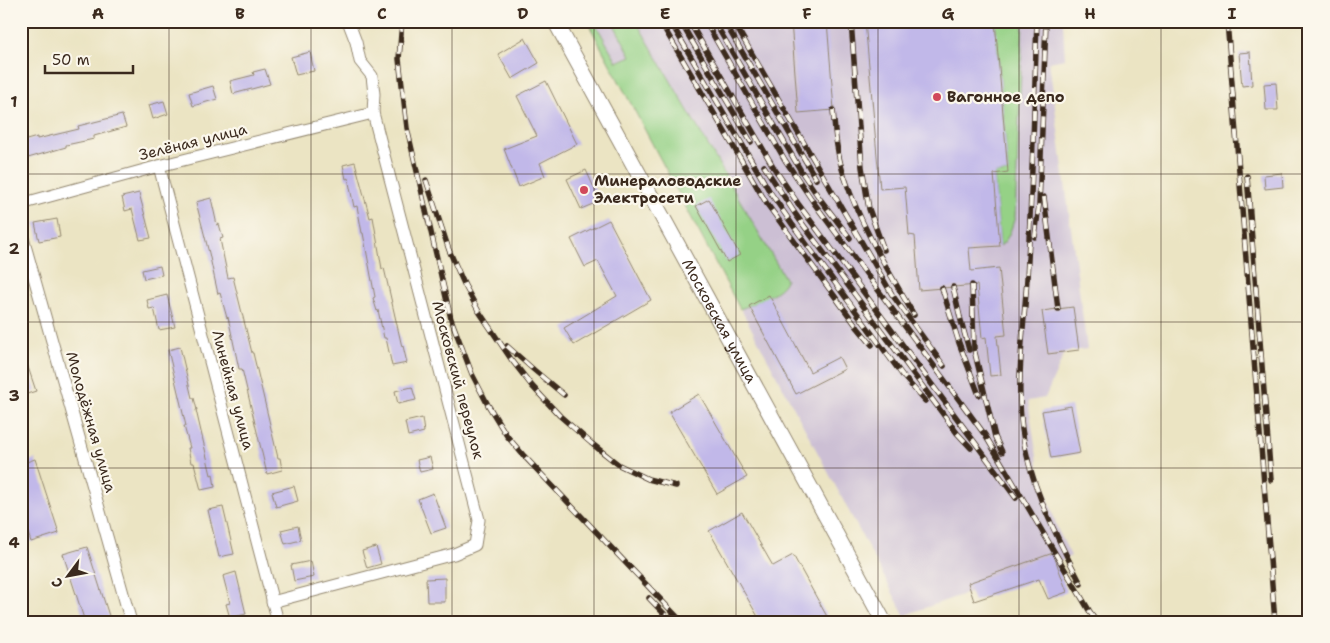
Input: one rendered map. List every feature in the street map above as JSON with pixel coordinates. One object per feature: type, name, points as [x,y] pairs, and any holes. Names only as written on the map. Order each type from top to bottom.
[{"type":"street","name":"Московский переулок","points":[[272,602],[454,554],[475,545],[479,520],[373,113],[374,94],[372,76],[360,61],[356,42],[348,21]]},
{"type":"street","name":"Московская улица","points":[[555,21],[884,622]]},
{"type":"street","name":"Зелёная улица","points":[[21,204],[159,166],[373,113]]},
{"type":"street","name":"Линейная улица","points":[[159,166],[278,622]]},
{"type":"street","name":"Молодёжная улица","points":[[21,231],[132,622]]},
{"type":"shaded area","points":[[587,21],[1070,21],[1070,23],[1063,23],[1065,59],[1049,62],[1087,349],[1065,352],[1045,398],[1028,401],[1039,469],[1058,530],[1071,556],[1057,563],[1060,572],[974,601],[970,592],[905,616]]},
{"type":"green space","points":[[587,21],[594,21],[617,62],[631,56],[612,21],[636,21],[786,280],[779,289],[759,301],[740,309]]},
{"type":"green space","points":[[995,21],[1023,21],[1015,217],[1008,237],[1000,246],[994,174],[1008,172]]},
{"type":"building","points":[[791,21],[827,21],[834,110],[798,113]]},
{"type":"building","name":"Вагонное депо","points":[[865,21],[995,21],[1008,172],[994,174],[1000,246],[969,248],[971,271],[999,268],[1006,335],[997,336],[1001,375],[990,376],[986,337],[982,338],[977,285],[919,290],[915,236],[909,235],[905,187],[880,189]]},
{"type":"building","points":[[525,38],[539,63],[512,79],[498,54]]},
{"type":"building","points":[[310,52],[314,71],[296,75],[291,57]]},
{"type":"building","points":[[1250,52],[1252,85],[1242,86],[1239,53]]},
{"type":"building","points":[[265,69],[270,84],[233,94],[230,81],[254,75],[253,72]]},
{"type":"building","points":[[546,81],[577,144],[540,163],[545,176],[519,187],[504,149],[537,136],[517,96]]},
{"type":"building","points":[[1276,83],[1278,110],[1266,110],[1264,84]]},
{"type":"building","points":[[213,86],[217,99],[193,106],[189,93]]},
{"type":"building","points":[[164,101],[168,114],[153,119],[149,105]]},
{"type":"building","points":[[122,115],[126,127],[94,136],[94,139],[66,145],[66,147],[28,158],[23,141],[79,129],[78,126]]},
{"type":"building","points":[[355,162],[370,218],[373,217],[382,269],[384,268],[407,363],[392,366],[386,338],[384,338],[378,310],[373,298],[375,297],[357,206],[354,207],[348,178],[346,179],[343,165]]},
{"type":"building","name":"Минераловодские Электросети","points":[[586,170],[600,201],[581,209],[567,179]]},
{"type":"building","points":[[1282,173],[1283,187],[1265,189],[1264,175]]},
{"type":"building","points":[[139,193],[151,238],[140,240],[132,209],[125,211],[122,197]]},
{"type":"building","points":[[211,198],[217,225],[219,224],[223,238],[220,239],[228,278],[233,277],[278,458],[280,458],[282,470],[267,474],[242,369],[239,369],[228,317],[220,293],[218,294],[196,202]]},
{"type":"building","points":[[709,199],[740,255],[727,262],[696,206]]},
{"type":"building","points":[[57,219],[60,237],[39,241],[35,223]]},
{"type":"building","points":[[609,220],[651,300],[574,345],[564,328],[617,296],[598,261],[585,267],[571,239]]},
{"type":"building","points":[[160,266],[162,275],[144,279],[142,270]]},
{"type":"building","points":[[167,295],[175,327],[159,330],[154,308],[149,309],[147,300]]},
{"type":"building","points":[[769,295],[810,372],[839,357],[845,369],[796,394],[749,306]]},
{"type":"building","points":[[1073,307],[1079,350],[1048,354],[1042,311]]},
{"type":"building","points":[[180,347],[215,487],[201,490],[194,463],[191,463],[188,448],[190,448],[184,426],[186,426],[168,350]]},
{"type":"building","points":[[21,352],[23,352],[36,391],[21,396]]},
{"type":"building","points":[[412,387],[416,400],[398,404],[395,391]]},
{"type":"building","points":[[699,394],[747,477],[717,494],[669,412]]},
{"type":"building","points":[[1071,406],[1080,453],[1051,458],[1042,411]]},
{"type":"building","points":[[422,418],[424,432],[408,436],[405,422]]},
{"type":"building","points":[[430,457],[433,469],[420,472],[417,460]]},
{"type":"building","points":[[35,459],[59,533],[31,542],[21,511],[21,464]]},
{"type":"building","points":[[294,486],[298,501],[276,507],[272,492]]},
{"type":"building","points":[[433,493],[446,528],[431,533],[418,499]]},
{"type":"building","points":[[223,507],[234,554],[219,557],[208,510]]},
{"type":"building","points":[[742,512],[773,566],[793,555],[830,622],[761,622],[709,531]]},
{"type":"building","points":[[298,526],[301,540],[285,544],[281,530]]},
{"type":"building","points":[[87,547],[111,622],[85,622],[63,554]]},
{"type":"building","points":[[376,547],[381,564],[367,568],[362,551]]},
{"type":"building","points":[[1053,553],[1067,592],[1048,599],[1039,579],[974,601],[968,583]]},
{"type":"building","points":[[311,561],[314,577],[294,581],[291,565]]},
{"type":"building","points":[[236,572],[246,614],[230,618],[226,604],[230,603],[223,576]]},
{"type":"building","points":[[445,578],[445,602],[427,602],[426,579]]},
{"type":"railway","points":[[402,21],[399,59],[407,128],[451,319],[472,374],[507,436],[682,622]]},
{"type":"railway","points":[[660,21],[767,204],[872,345]]},
{"type":"railway","points":[[670,21],[770,192],[903,376],[925,401]]},
{"type":"railway","points":[[680,21],[751,142]]},
{"type":"railway","points":[[689,21],[774,168],[799,205],[1016,498]]},
{"type":"railway","points":[[705,21],[785,160],[814,203],[985,435],[1096,622]]},
{"type":"railway","points":[[714,21],[801,171],[850,238]]},
{"type":"railway","points":[[724,21],[816,179]]},
{"type":"railway","points":[[733,21],[893,296],[944,366]]},
{"type":"railway","points":[[851,21],[862,167],[869,209],[884,250]]},
{"type":"railway","points":[[1037,21],[1029,246],[1021,354],[1020,410],[1026,450],[1037,490],[1053,528],[1081,584]]},
{"type":"railway","points":[[1035,237],[1039,205],[1046,21]]},
{"type":"railway","points":[[1227,21],[1275,622]]},
{"type":"railway","points":[[833,110],[838,153],[851,196],[876,248],[914,315]]},
{"type":"railway","points":[[764,166],[796,215],[957,433],[971,448]]},
{"type":"railway","points":[[1247,176],[1271,480]]},
{"type":"railway","points":[[426,180],[449,250],[464,284],[478,310],[532,386],[560,416],[619,465],[648,479],[676,486]]},
{"type":"railway","points":[[1044,197],[1058,309]]},
{"type":"railway","points":[[972,285],[974,349],[995,437],[1002,452]]},
{"type":"railway","points":[[953,287],[969,350]]},
{"type":"railway","points":[[942,288],[959,343],[979,395]]},
{"type":"railway","points":[[507,346],[564,395]]},
{"type":"railway","points":[[649,598],[672,622]]},
{"type":"place","name":"Вагонное депо","points":[[937,97]]},
{"type":"place","name":"Минераловодские Электросети","points":[[584,190]]}]
